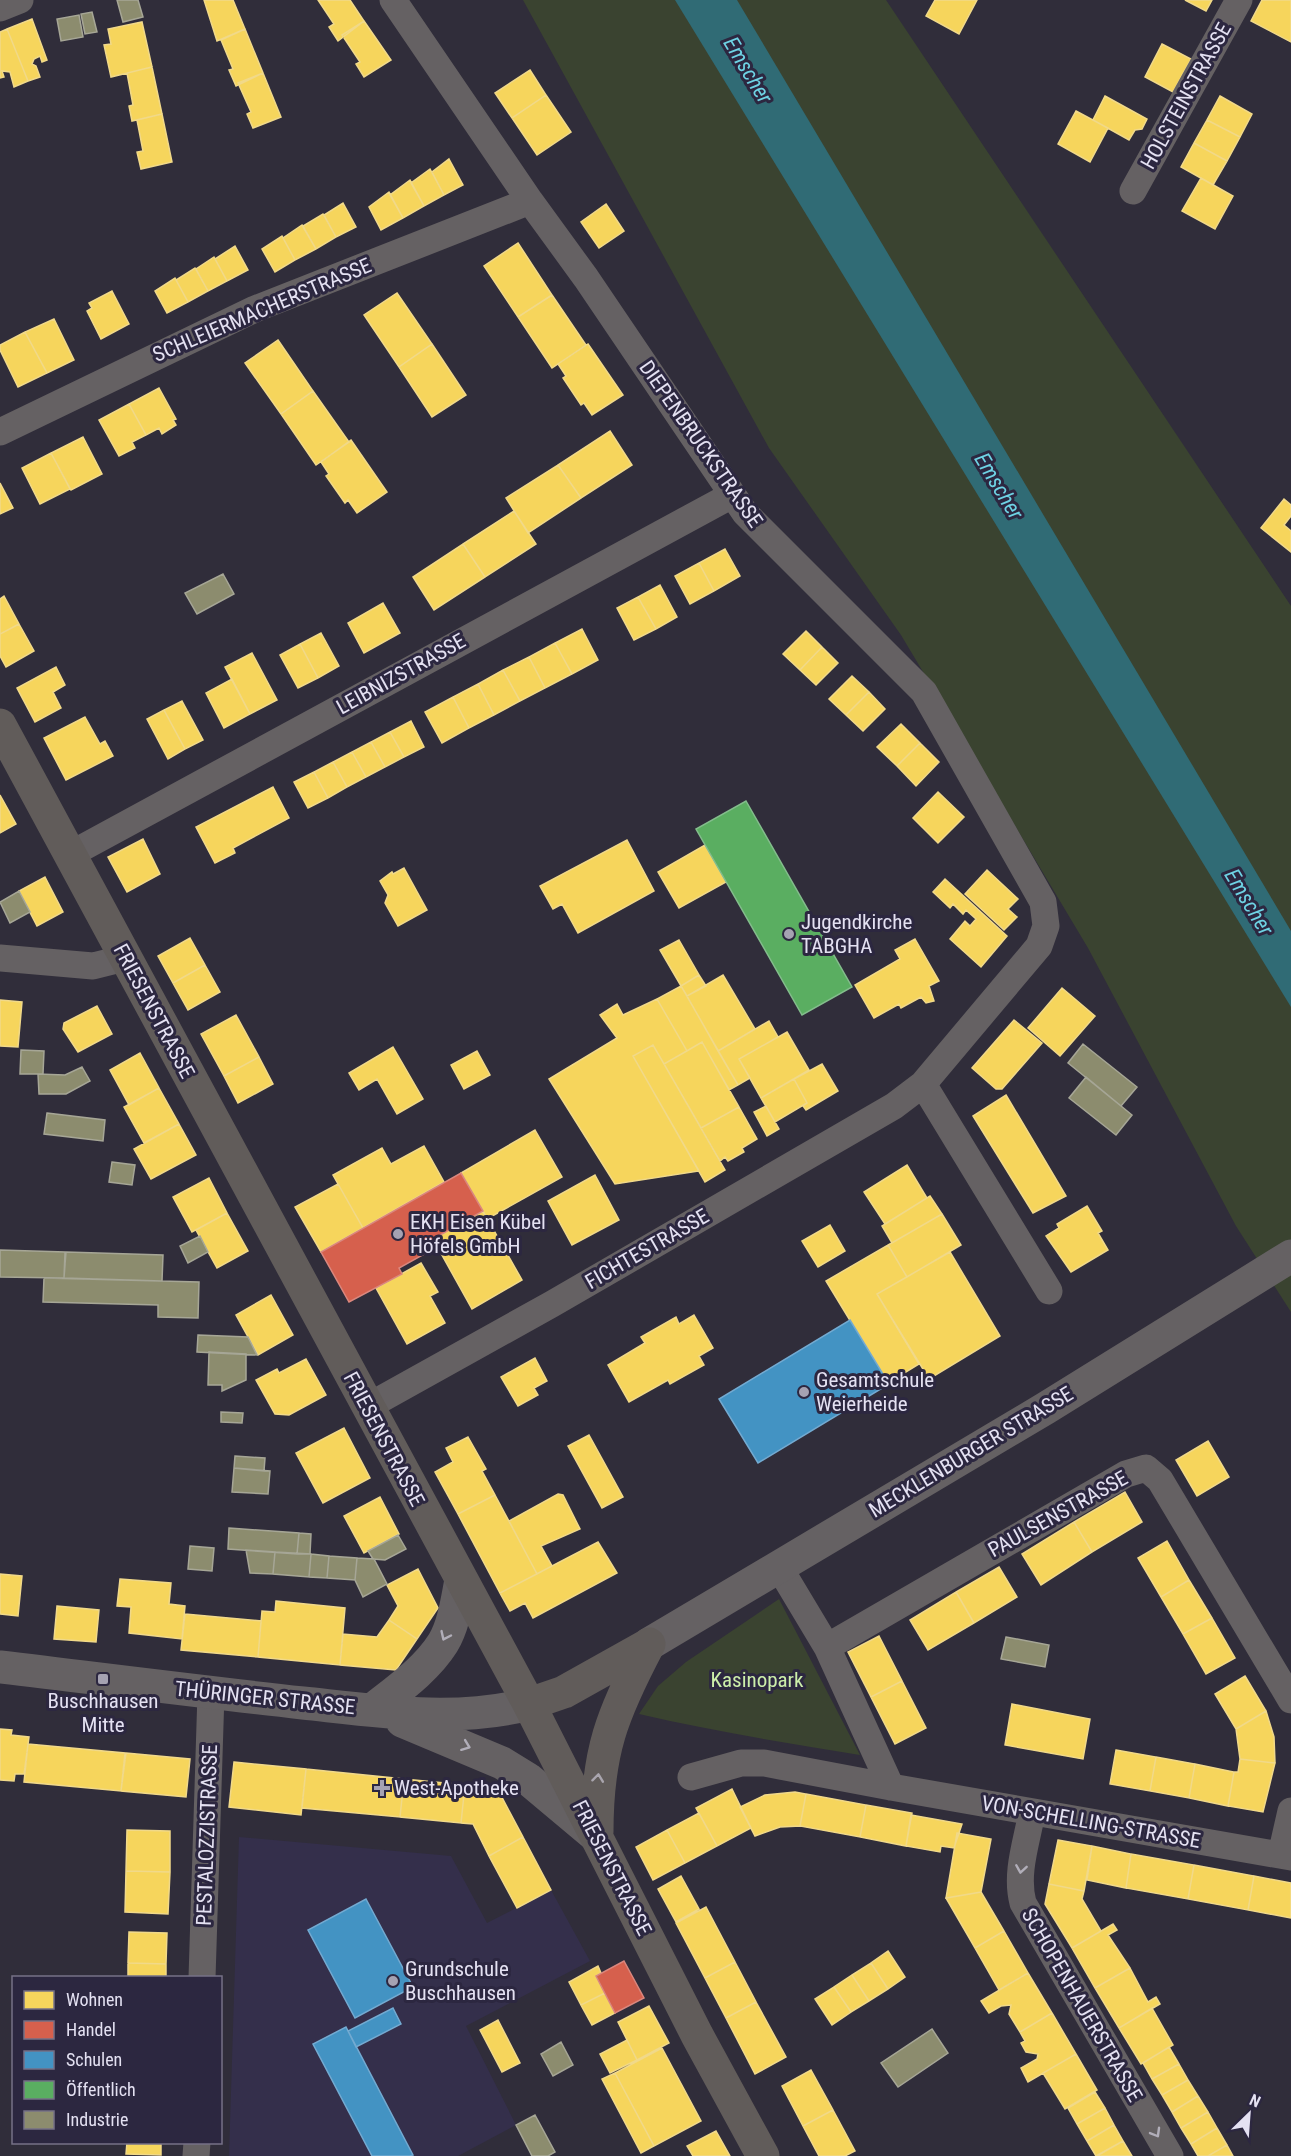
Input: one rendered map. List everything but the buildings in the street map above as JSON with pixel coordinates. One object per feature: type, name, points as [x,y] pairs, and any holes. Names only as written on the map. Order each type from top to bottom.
[{"type":"main road","name":"FRIESENSTRASSE","points":[[0,725],[529,1704],[697,2035],[763,2156]]},
{"type":"main road","name":"MECKLENBURGER STRASSE","points":[[529,1704],[564,1692],[649,1644]]},
{"type":"main road","points":[[597,1836],[597,1786],[601,1757],[610,1726],[649,1644]]},
{"type":"street","points":[[0,8],[20,0]]},
{"type":"street","name":"DIEPENBRUCKSTRASSE","points":[[393,0],[530,201],[586,278],[745,513],[824,595],[924,692],[1043,902]]},
{"type":"street","name":"HOLSTEINSTRASSE","points":[[1133,191],[1239,0]]},
{"type":"street","name":"SCHLEIERMACHERSTRASSE","points":[[0,432],[255,309],[530,201]]},
{"type":"street","name":"LEIBNIZSTRASSE","points":[[71,854],[732,495]]},
{"type":"street","name":"FICHTESTRASSE","points":[[367,1407],[862,1126],[923,1084],[1039,946],[1046,926],[1043,902]]},
{"type":"street","points":[[0,958],[93,966],[125,958]]},
{"type":"street","points":[[923,1084],[1049,1291]]},
{"type":"street","name":"MECKLENBURGER STRASSE","points":[[649,1644],[1046,1408],[1291,1256]]},
{"type":"street","name":"PAULSENSTRASSE","points":[[827,1647],[1126,1474],[1146,1468],[1160,1480],[1291,1700]]},
{"type":"street","points":[[779,1567],[827,1647],[891,1788]]},
{"type":"street","points":[[461,1580],[453,1619],[444,1642],[416,1674],[372,1710],[502,1763],[543,1791],[597,1836]]},
{"type":"street","name":"THÜRINGER STRASSE","points":[[0,1667],[372,1710],[468,1715],[500,1712],[529,1704]]},
{"type":"street","name":"PESTALOZZISTRASSE","points":[[202,1976],[211,1693]]},
{"type":"street","name":"VON-SCHELLING-STRASSE","points":[[691,1777],[741,1763],[764,1762],[891,1788],[1286,1856]]},
{"type":"street","points":[[1286,1856],[1291,1811]]},
{"type":"street","name":"SCHOPENHAUERSTRASSE","points":[[1032,1812],[1020,1874],[1019,1889],[1023,1902],[1170,2156]]},
{"type":"shaded area","name":"Grundschule Buschhausen","points":[[239,1837],[451,1856],[487,1923],[551,1890],[590,1961],[466,2026],[516,2125],[458,2156],[229,2156]]},
{"type":"green space","points":[[523,0],[886,0],[1291,606],[1291,1312],[1236,1226],[1088,948],[901,635],[769,448]]},
{"type":"green space","name":"Kasinopark","points":[[779,1599],[860,1755],[639,1714],[658,1686],[686,1662]]},
{"type":"water","name":"Emscher","points":[[675,0],[737,0],[1291,931],[1291,1007]]},
{"type":"place","name":"Jugendkirche TABGHA","points":[[789,934]]},
{"type":"place","name":"EKH Eisen Kübel Höfels GmbH","points":[[398,1234]]},
{"type":"place","name":"Gesamtschule Weierheide","points":[[804,1392]]},
{"type":"place","name":"Buschhausen Mitte","points":[[103,1679]]},
{"type":"place","name":"West-Apotheke","points":[[382,1788]]},
{"type":"place","name":"Grundschule Buschhausen","points":[[393,1981]]}]
